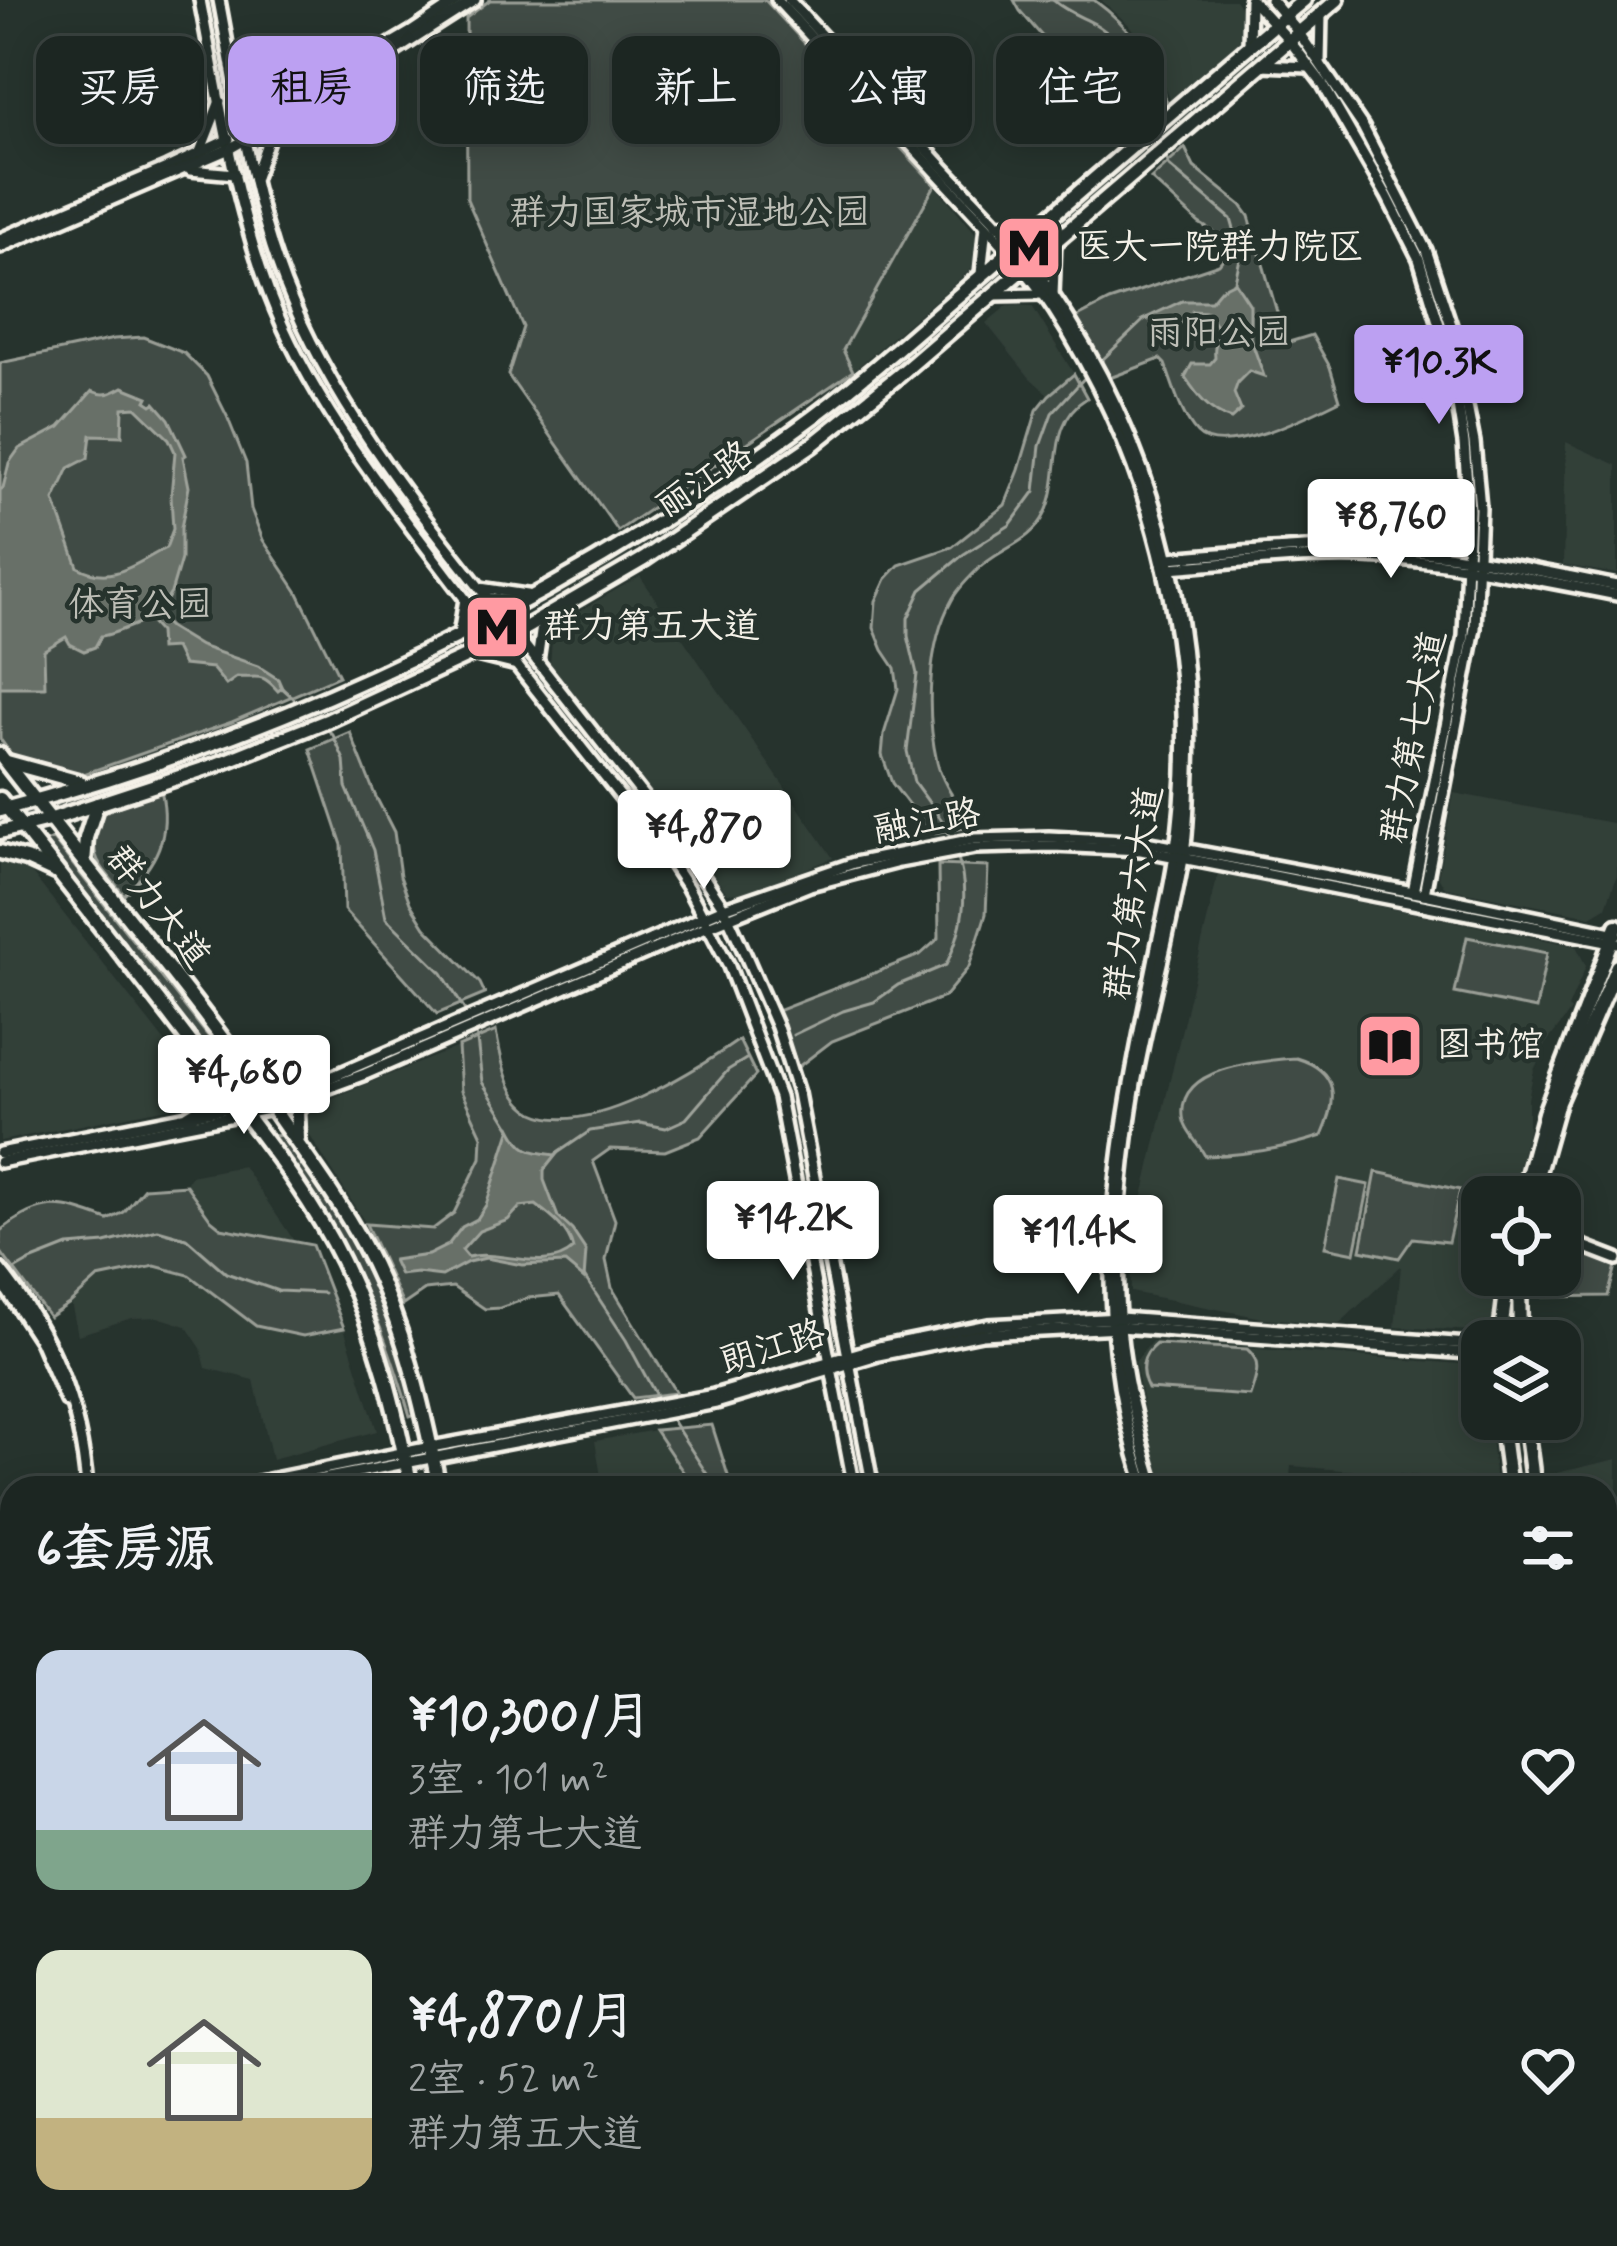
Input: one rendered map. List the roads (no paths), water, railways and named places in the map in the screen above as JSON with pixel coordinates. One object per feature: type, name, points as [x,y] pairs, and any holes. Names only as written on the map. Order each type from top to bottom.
[{"type":"main road","points":[[200,0],[252,242],[269,294],[308,375],[367,470],[663,850],[728,964],[769,1068],[792,1154],[852,1476]]},
{"type":"main road","points":[[219,0],[228,47]]},
{"type":"main road","points":[[396,41],[459,0]]},
{"type":"main road","points":[[396,51],[475,0]]},
{"type":"main road","name":"群力第六大道","points":[[777,0],[991,225]]},
{"type":"main road","name":"群力第六大道","points":[[789,0],[1013,249],[1048,295],[1140,464],[1168,563],[1184,635],[1190,721],[1180,852],[1135,1085],[1121,1191],[1115,1322],[1123,1402],[1142,1476]]},
{"type":"main road","points":[[1249,47],[1251,0]]},
{"type":"main road","name":"群力第七大道","points":[[1251,0],[1294,36],[1363,127],[1393,183],[1426,250],[1451,325],[1474,442],[1480,508],[1473,563],[1475,628],[1418,892]]},
{"type":"main road","name":"群力第七大道","points":[[1270,0],[1280,20]]},
{"type":"main road","name":"丽江路","points":[[2,805],[34,800],[204,747],[321,700],[484,624],[622,545],[800,427],[884,360],[1304,0]]},
{"type":"main road","name":"丽江路","points":[[0,832],[213,766],[329,720],[515,634],[644,559],[812,445],[1028,267],[1336,0]]},
{"type":"main road","points":[[1262,65],[1315,64],[1322,13]]},
{"type":"main road","points":[[200,152],[220,101]]},
{"type":"main road","points":[[0,243],[200,152],[228,144]]},
{"type":"main road","points":[[0,243],[185,170],[228,144]]},
{"type":"main road","points":[[247,144],[286,288],[328,376],[410,501],[685,849],[726,913],[777,1027],[803,1114],[871,1476]]},
{"type":"main road","points":[[254,181],[267,144]]},
{"type":"main road","points":[[185,170],[235,174]]},
{"type":"main road","points":[[981,275],[991,225],[1044,222]]},
{"type":"main road","points":[[994,295],[1048,295],[1055,242]]},
{"type":"main road","points":[[1168,563],[1351,548],[1420,551],[1617,595]]},
{"type":"main road","points":[[1473,563],[1617,586]]},
{"type":"main road","points":[[480,589],[533,596]]},
{"type":"main road","points":[[459,636],[465,599]]},
{"type":"main road","points":[[537,661],[543,618]]},
{"type":"main road","points":[[472,654],[517,665]]},
{"type":"main road","points":[[2,758],[26,770],[87,784]]},
{"type":"main road","name":"群力大道","points":[[2,758],[270,1104],[342,1209],[387,1298],[410,1367],[437,1476]]},
{"type":"main road","points":[[84,864],[97,804]]},
{"type":"main road","name":"群力大道","points":[[2,805],[207,1064],[319,1218],[364,1310],[384,1366],[409,1476]]},
{"type":"main road","name":"融江路","points":[[270,1104],[726,913],[950,847],[1086,838],[1418,892],[1616,936]]},
{"type":"main road","points":[[0,852],[61,876]]},
{"type":"main road","name":"融江路","points":[[1180,852],[1616,936]]},
{"type":"main road","points":[[1531,1176],[1545,1113],[1616,936]]},
{"type":"main road","points":[[1533,1176],[1563,1089],[1617,966]]},
{"type":"main road","name":"融江路","points":[[0,1158],[316,1093],[461,1027]]},
{"type":"main road","points":[[189,1116],[210,1097],[207,1064]]},
{"type":"main road","points":[[302,1151],[296,1114],[316,1093]]},
{"type":"main road","name":"融江路","points":[[0,1158],[189,1116],[242,1110]]},
{"type":"main road","points":[[1581,1245],[1617,1259]]},
{"type":"main road","points":[[0,1269],[21,1302],[66,1401],[83,1476]]},
{"type":"main road","points":[[0,1280],[21,1302]]},
{"type":"main road","name":"群力第六大道","points":[[1115,1322],[1152,1476]]},
{"type":"main road","name":"朗江路","points":[[328,1476],[689,1404],[964,1328],[1115,1322],[1461,1348]]},
{"type":"main road","points":[[1504,1440],[1508,1476]]},
{"type":"main road","points":[[1528,1440],[1532,1476]]},
{"type":"main road","name":"朗江路","points":[[299,1476],[405,1458]]},
{"type":"waterway","points":[[1053,0],[1111,36]]},
{"type":"waterway","points":[[1165,153],[1169,166],[1231,219],[1241,254],[1235,281]]},
{"type":"waterway","points":[[1100,362],[1145,319]]},
{"type":"waterway","points":[[951,840],[914,782],[907,751],[917,674],[908,618],[921,590],[964,554],[1010,525],[1035,491],[1040,446],[1052,413],[1089,373]]},
{"type":"waterway","points":[[282,688],[301,705]]},
{"type":"waterway","points":[[326,728],[344,760],[346,787],[373,850],[386,918],[442,973],[469,1017]]},
{"type":"waterway","points":[[793,1035],[874,1002],[898,985],[946,965],[963,911],[957,855]]},
{"type":"waterway","points":[[476,1031],[482,1082],[510,1127]]},
{"type":"waterway","points":[[556,1154],[590,1131],[640,1123],[666,1128],[686,1119],[728,1070],[746,1059]]},
{"type":"waterway","points":[[9,1273],[68,1246],[158,1230],[186,1238],[226,1273],[278,1291],[324,1293]]},
{"type":"waterway","points":[[584,1276],[659,1401]]},
{"type":"waterway","points":[[668,1414],[708,1476]]},
{"type":"place","name":"医大一院群力院区","points":[[1029,248]]},
{"type":"place","name":"群力第五大道","points":[[497,627]]},
{"type":"place","name":"图书馆","points":[[1390,1046]]},
{"type":"park label","name":"群力国家城市湿地公园","points":[[690,214]]},
{"type":"park label","name":"雨阳公园","points":[[1219,334]]},
{"type":"park label","name":"体育公园","points":[[140,606]]}]
